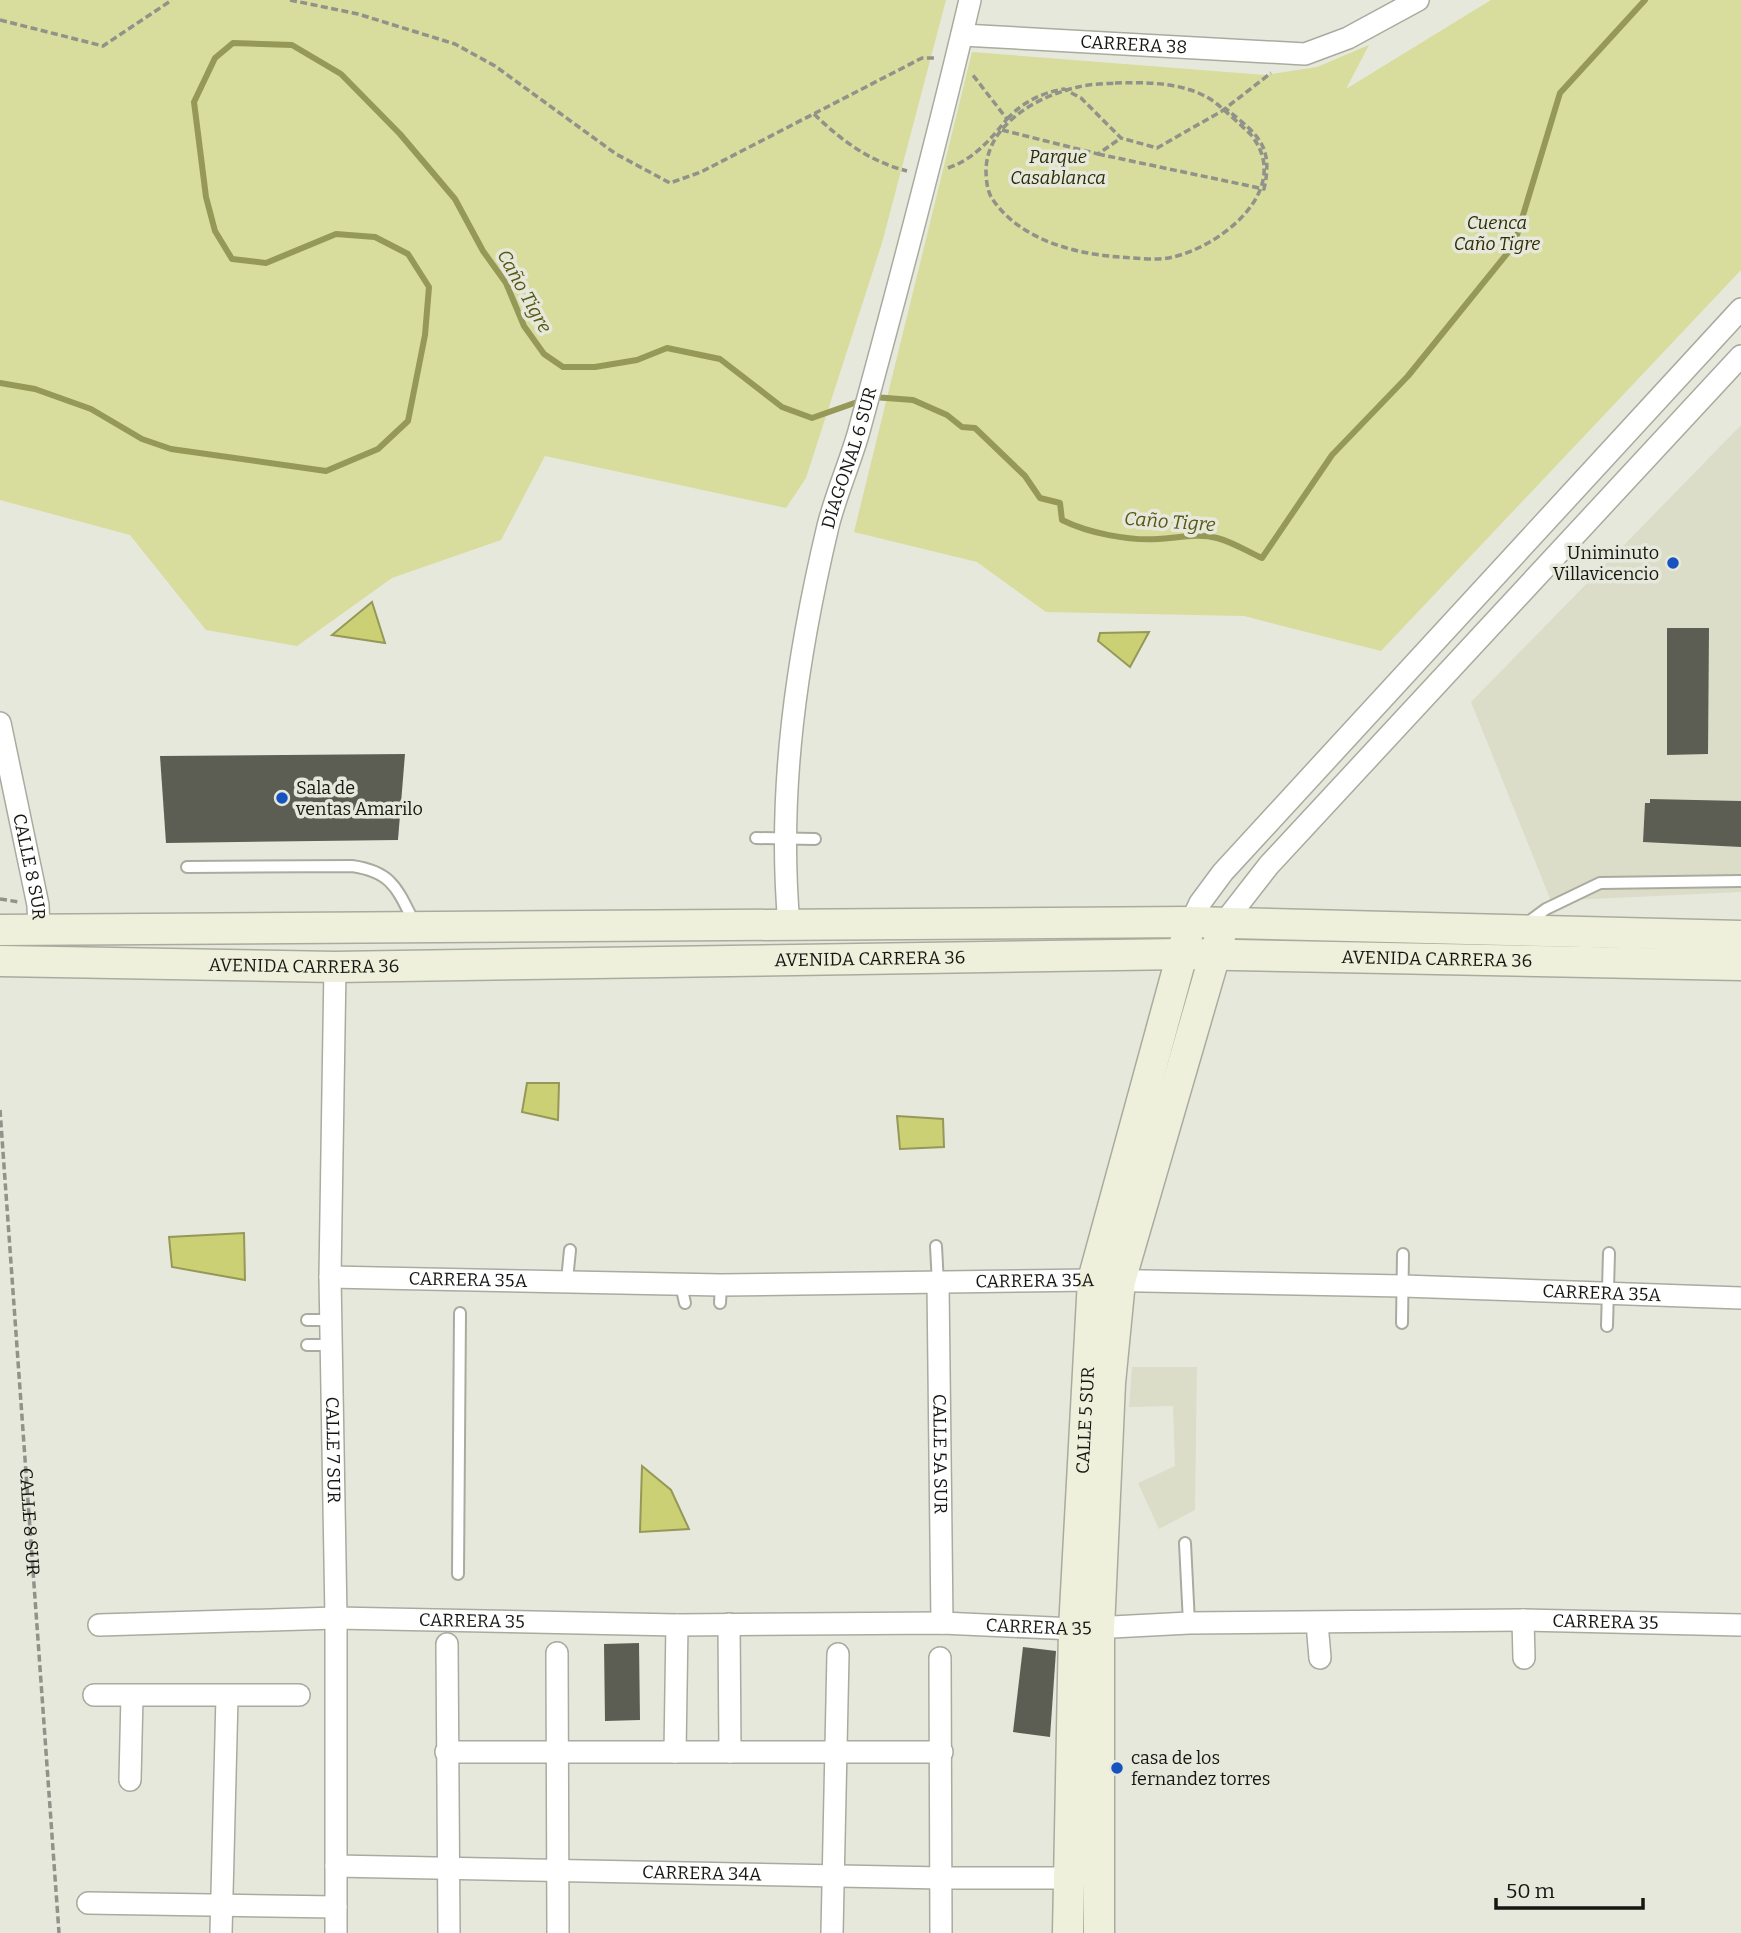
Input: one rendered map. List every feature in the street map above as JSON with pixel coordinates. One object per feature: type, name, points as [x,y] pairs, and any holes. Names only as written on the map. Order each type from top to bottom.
[{"type":"main road","name":"AVENIDA CARRERA 36","points":[[0,930],[418,930],[1191,922],[1741,936]]},
{"type":"main road","name":"CALLE 5 SUR","points":[[1068,1933],[1067,1878],[1086,1629],[1110,1382],[1107,1280],[1191,922]]},
{"type":"main road","name":"CALLE 5 SUR","points":[[1107,1280],[1216,954],[1223,924]]},
{"type":"main road","name":"AVENIDA CARRERA 36","points":[[0,961],[335,967],[1216,954],[1741,965]]},
{"type":"main road","name":"CALLE 5 SUR","points":[[1086,1629],[1099,1933]]},
{"type":"street","name":"DIAGONAL 6 SUR","points":[[789,925],[785,839],[791,723],[803,636],[829,524],[859,432],[970,0]]},
{"type":"street","points":[[1305,54],[1348,38],[1418,0]]},
{"type":"street","name":"CARRERA 38","points":[[962,35],[1305,54]]},
{"type":"street","points":[[1191,922],[1200,903],[1223,872],[1741,309]]},
{"type":"street","points":[[1223,924],[1269,865],[1741,356]]},
{"type":"street","name":"CALLE 8 SUR","points":[[0,723],[38,905],[39,931]]},
{"type":"street","name":"CALLE 7 SUR","points":[[335,967],[330,1277],[336,1618],[336,1933]]},
{"type":"street","name":"CARRERA 35A","points":[[330,1277],[567,1280],[683,1294],[1107,1280],[1403,1286],[1741,1298]]},
{"type":"street","name":"CALLE 5A SUR","points":[[938,1284],[942,1623]]},
{"type":"street","name":"CARRERA 35","points":[[99,1625],[336,1618],[677,1625],[942,1623],[1086,1629],[1189,1623],[1523,1620],[1741,1625]]},
{"type":"street","points":[[1523,1620],[1524,1658]]},
{"type":"street","points":[[1317,1623],[1320,1658]]},
{"type":"street","points":[[729,1624],[730,1752]]},
{"type":"street","points":[[675,1752],[677,1625]]},
{"type":"street","points":[[447,1644],[449,1933]]},
{"type":"street","points":[[557,1653],[558,1933]]},
{"type":"street","points":[[832,1933],[838,1654]]},
{"type":"street","points":[[940,1658],[941,1933]]},
{"type":"street","points":[[94,1695],[299,1695]]},
{"type":"street","points":[[130,1780],[132,1696]]},
{"type":"street","points":[[220,1933],[227,1697]]},
{"type":"street","points":[[446,1752],[942,1752]]},
{"type":"street","name":"CARRERA 34A","points":[[336,1866],[1067,1878]]},
{"type":"street","points":[[88,1903],[336,1908]]},
{"type":"lane","points":[[756,838],[815,839]]},
{"type":"lane","points":[[187,867],[352,866],[376,870],[397,888],[418,930]]},
{"type":"lane","points":[[1516,931],[1546,909],[1600,883],[1741,881]]},
{"type":"lane","points":[[936,1246],[938,1284]]},
{"type":"lane","points":[[567,1280],[570,1250]]},
{"type":"lane","points":[[1607,1326],[1609,1253]]},
{"type":"lane","points":[[1402,1323],[1403,1254]]},
{"type":"lane","points":[[458,1573],[460,1313]]},
{"type":"lane","points":[[307,1320],[331,1320]]},
{"type":"lane","points":[[307,1345],[331,1345]]},
{"type":"lane","points":[[1185,1543],[1189,1623]]},
{"type":"path","points":[[0,20],[103,46],[172,0]]},
{"type":"path","points":[[290,0],[358,14],[455,44],[495,66],[616,154],[670,183],[701,172],[922,58],[956,59],[982,83],[1007,119]]},
{"type":"path","points":[[1067,90],[1081,98],[1121,138],[1157,148],[1224,109],[1270,74],[1305,54]]},
{"type":"path","points":[[1115,83],[1165,84],[1205,97],[1224,109],[1252,135],[1261,156],[1263,175],[1259,188],[1251,208],[1237,223],[1219,237],[1173,257],[1080,253],[1018,226],[992,199],[986,180],[987,158],[1001,130],[1019,107],[1049,92],[1115,83]]},
{"type":"path","points":[[814,114],[840,139],[880,164],[926,176],[960,164],[985,146],[1018,113],[1067,90]]},
{"type":"path","points":[[1001,130],[1098,154],[1259,188]]},
{"type":"path","points":[[1098,154],[1121,138]]},
{"type":"path","name":"CALLE 8 SUR","points":[[0,1110],[59,1933]]},
{"type":"shaded area","name":"Uniminuto Villavicencio","points":[[1741,425],[1741,892],[1551,901],[1471,702]]},
{"type":"shaded area","points":[[372,602],[385,643],[332,635]]},
{"type":"shaded area","points":[[1149,632],[1130,667],[1098,641],[1100,633]]},
{"type":"shaded area","points":[[527,1083],[559,1083],[558,1120],[522,1112]]},
{"type":"shaded area","points":[[897,1116],[943,1119],[944,1147],[900,1149]]},
{"type":"shaded area","points":[[244,1233],[245,1280],[172,1267],[169,1237]]},
{"type":"shaded area","points":[[1132,1367],[1197,1367],[1195,1510],[1159,1529],[1138,1483],[1175,1466],[1173,1406],[1129,1407]]},
{"type":"shaded area","points":[[642,1466],[671,1490],[689,1529],[640,1532]]},
{"type":"green space","points":[[0,0],[946,0],[882,243],[806,478],[786,508],[545,456],[501,540],[392,578],[297,646],[206,630],[130,535],[0,500]]},
{"type":"green space","name":"Cuenca Caño Tigre","points":[[1491,0],[1741,0],[1741,270],[1381,651],[1244,616],[1046,612],[977,562],[854,532],[972,52],[1265,75],[1317,67],[1369,45],[1346,89]]},
{"type":"building","points":[[1667,628],[1709,628],[1708,754],[1667,755]]},
{"type":"building","name":"Sala de ventas Amarilo","points":[[405,754],[398,840],[166,843],[160,756]]},
{"type":"building","points":[[1650,799],[1741,801],[1741,847],[1643,842],[1645,803],[1650,803]]},
{"type":"building","points":[[639,1643],[640,1720],[605,1721],[604,1644]]},
{"type":"building","points":[[1023,1647],[1056,1651],[1050,1737],[1013,1732]]},
{"type":"waterway","name":"Caño Tigre","points":[[873,397],[913,400],[947,415],[962,427],[975,428],[1025,476],[1040,498],[1060,503],[1062,520],[1072,525],[1134,539],[1195,536],[1217,538],[1262,558],[1332,455],[1408,376],[1514,245],[1560,93],[1645,0]]},
{"type":"waterway","name":"Caño Tigre","points":[[0,383],[35,389],[91,409],[142,439],[171,449],[326,471],[378,449],[408,421],[425,335],[429,287],[408,254],[375,237],[336,234],[266,263],[232,259],[215,231],[206,197],[194,102],[215,58],[233,43],[292,45],[341,74],[400,134],[455,199],[483,251],[506,283],[524,326],[544,354],[563,367],[595,367],[637,360],[667,348],[720,359],[782,407],[812,418],[863,400]]},
{"type":"place","name":"Uniminuto Villavicencio","points":[[1673,563]]},
{"type":"place","name":"Sala de ventas Amarilo","points":[[282,798]]},
{"type":"place","name":"casa de los fernandez torres","points":[[1117,1768]]},
{"type":"park label","name":"Parque Casablanca","points":[[1058,167]]}]
